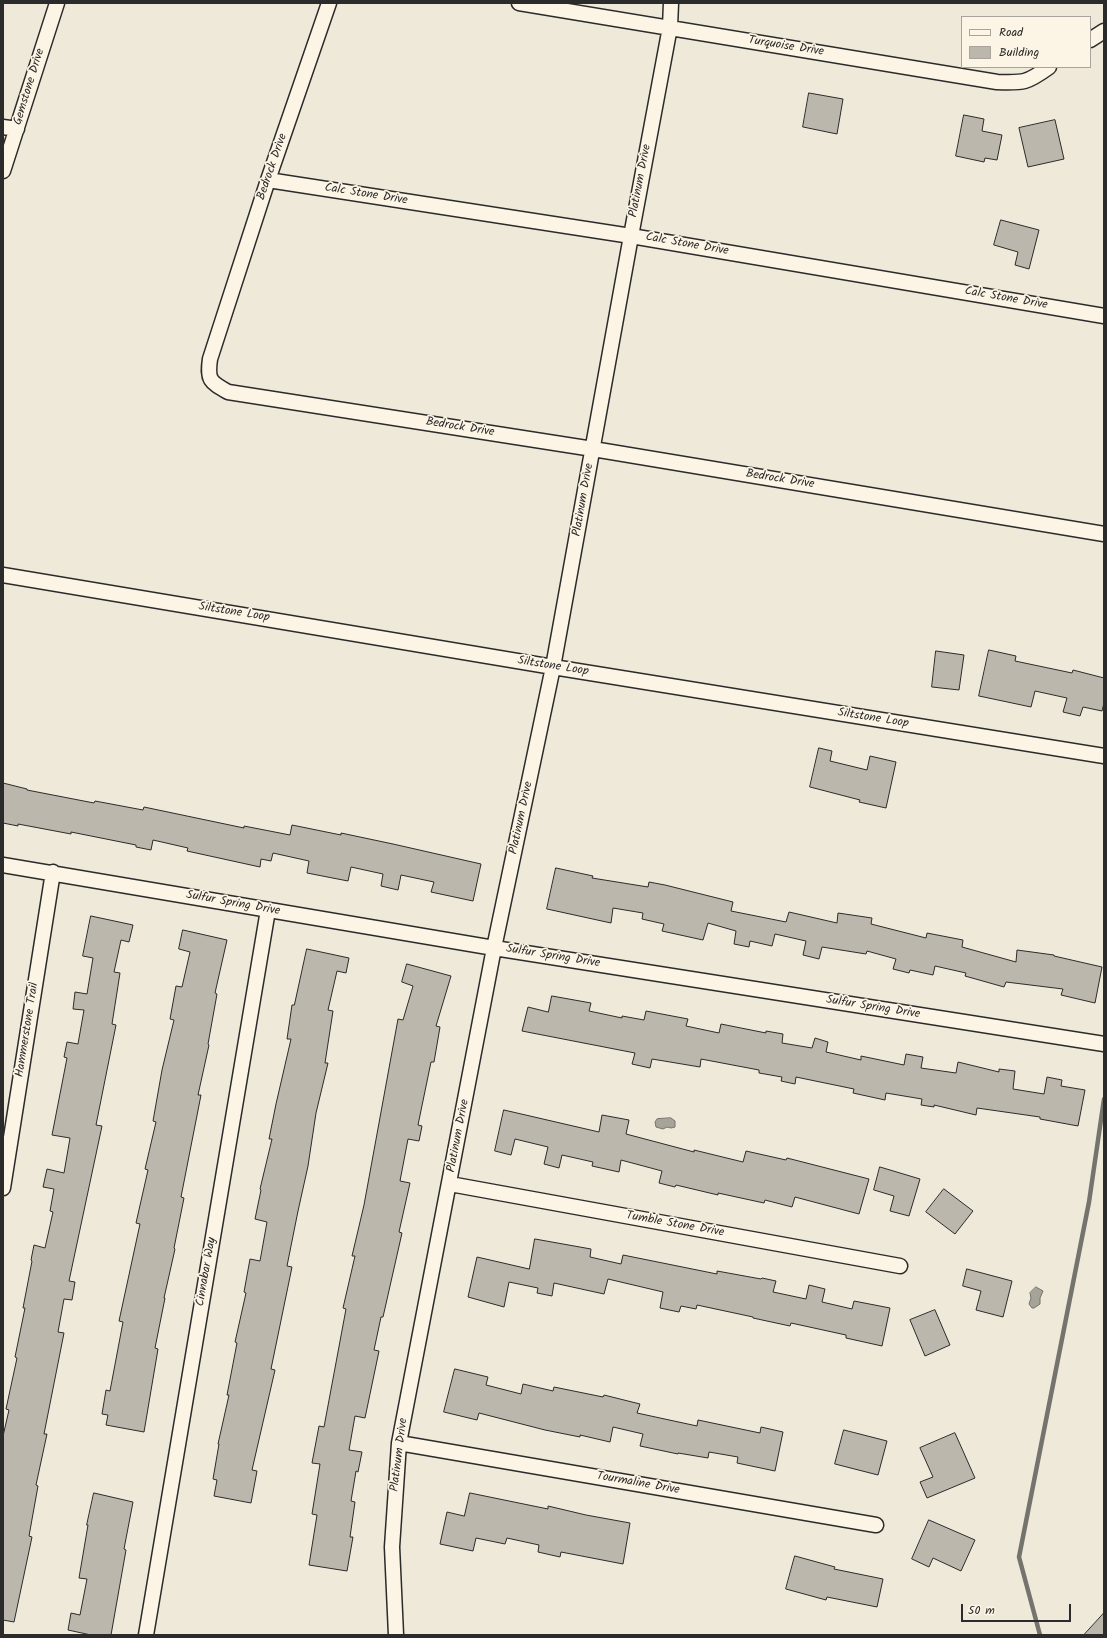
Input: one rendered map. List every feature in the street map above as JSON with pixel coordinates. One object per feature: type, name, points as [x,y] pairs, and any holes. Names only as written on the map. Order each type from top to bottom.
[{"type":"street","name":"Gemstone Drive","points":[[3,171],[57,3]]},
{"type":"street","name":"Bedrock Drive","points":[[329,3],[268,180],[210,359],[208,373],[213,384],[228,392],[593,449],[1104,534]]},
{"type":"street","name":"Turquoise Drive","points":[[519,3],[997,82],[1020,83],[1031,80],[1048,68]]},
{"type":"street","name":"Platinum Drive","points":[[396,1635],[392,1547],[399,1443],[450,1184],[494,948],[553,667],[670,27],[671,3]]},
{"type":"street","points":[[1091,39],[1104,31]]},
{"type":"street","points":[[3,127],[17,129]]},
{"type":"street","name":"Calc Stone Drive","points":[[268,180],[631,236],[1104,316]]},
{"type":"street","name":"Siltstone Loop","points":[[3,575],[553,667],[1104,756]]},
{"type":"street","name":"Sulfur Spring Drive","points":[[3,865],[53,872],[494,948],[1104,1044]]},
{"type":"street","name":"Hammerstone Trail","points":[[3,1188],[53,872]]},
{"type":"street","name":"Cinnabar Way","points":[[146,1635],[268,910]]},
{"type":"street","name":"Tumble Stone Drive","points":[[450,1184],[900,1266]]},
{"type":"street","name":"Tourmaline Drive","points":[[399,1443],[876,1525]]},
{"type":"shaded area","points":[[671,1118],[675,1121],[675,1127],[667,1127],[663,1129],[656,1127],[655,1122],[657,1119]]},
{"type":"shaded area","points":[[1036,1287],[1043,1291],[1040,1298],[1040,1304],[1032,1308],[1029,1304],[1031,1298],[1030,1293]]},
{"type":"building","points":[[809,93],[843,99],[837,134],[803,127]]},
{"type":"building","points":[[964,115],[984,119],[982,131],[1002,135],[997,160],[985,158],[984,162],[956,156]]},
{"type":"building","points":[[1055,120],[1064,159],[1028,167],[1019,128]]},
{"type":"building","points":[[1001,220],[1039,230],[1029,269],[1015,265],[1018,252],[994,245]]},
{"type":"building","points":[[989,650],[1016,656],[1015,661],[1072,673],[1073,670],[1104,678],[1104,703],[1102,711],[1083,707],[1080,716],[1063,712],[1067,698],[1035,691],[1031,707],[979,696]]},
{"type":"building","points":[[936,651],[964,655],[959,690],[932,687]]},
{"type":"building","points":[[819,748],[832,751],[830,761],[867,770],[870,756],[896,762],[886,808],[859,802],[860,800],[810,787]]},
{"type":"building","points":[[3,783],[27,790],[94,803],[95,801],[143,810],[144,807],[244,828],[244,826],[290,835],[292,825],[341,835],[341,833],[481,864],[473,901],[431,892],[434,882],[401,875],[398,890],[381,886],[383,874],[351,867],[348,881],[307,873],[309,861],[273,853],[271,861],[261,859],[260,867],[187,851],[188,848],[153,840],[151,850],[136,847],[136,845],[71,832],[71,834],[18,824],[18,826],[3,823]]},
{"type":"building","points":[[556,868],[593,876],[592,878],[648,887],[649,882],[665,885],[733,902],[731,911],[786,922],[789,912],[837,923],[838,913],[872,918],[871,924],[926,938],[927,933],[963,940],[962,947],[1016,962],[1017,950],[1054,955],[1102,967],[1095,1003],[1061,995],[1063,989],[1006,982],[1004,987],[965,976],[966,973],[935,966],[933,975],[910,970],[909,973],[893,969],[896,959],[867,951],[866,954],[822,947],[819,959],[803,955],[806,941],[775,934],[772,946],[750,941],[749,947],[734,944],[736,931],[708,923],[703,940],[662,931],[664,924],[642,919],[643,913],[613,908],[611,923],[547,909]]},
{"type":"building","points":[[91,916],[133,925],[129,942],[121,940],[114,972],[120,973],[112,1024],[116,1025],[96,1125],[102,1126],[69,1281],[75,1282],[72,1300],[64,1299],[58,1332],[64,1333],[44,1434],[47,1434],[36,1485],[38,1486],[29,1536],[32,1537],[14,1622],[3,1620],[3,1436],[9,1410],[6,1409],[17,1358],[15,1357],[25,1308],[23,1308],[34,1245],[45,1248],[53,1212],[50,1211],[54,1189],[43,1187],[47,1169],[64,1173],[70,1138],[52,1135],[67,1058],[64,1057],[67,1042],[78,1044],[84,1010],[73,1009],[75,992],[87,994],[93,958],[83,956]]},
{"type":"building","points":[[183,930],[227,940],[215,993],[217,994],[209,1045],[198,1095],[201,1095],[181,1197],[184,1198],[155,1348],[158,1349],[144,1432],[106,1425],[108,1415],[102,1414],[106,1390],[110,1391],[123,1322],[119,1321],[140,1224],[136,1223],[148,1170],[145,1169],[156,1122],[153,1121],[162,1070],[174,1020],[170,1019],[176,986],[182,987],[190,952],[179,949]]},
{"type":"building","points":[[307,949],[349,958],[346,973],[337,971],[328,1010],[333,1011],[325,1063],[328,1063],[316,1113],[308,1166],[287,1266],[292,1267],[271,1369],[275,1370],[252,1470],[257,1471],[251,1503],[214,1496],[217,1480],[213,1479],[218,1444],[229,1395],[227,1395],[237,1343],[235,1342],[246,1293],[244,1292],[250,1259],[260,1261],[267,1222],[255,1219],[260,1189],[272,1139],[269,1139],[276,1104],[291,1039],[287,1039],[292,1005],[294,1005]]},
{"type":"building","points":[[407,964],[451,976],[436,1026],[440,1027],[434,1062],[431,1062],[418,1125],[422,1126],[419,1141],[408,1139],[400,1181],[410,1183],[399,1232],[402,1233],[374,1350],[379,1351],[365,1418],[355,1416],[349,1450],[362,1452],[358,1472],[356,1471],[351,1501],[355,1502],[350,1537],[353,1537],[347,1571],[309,1565],[317,1515],[312,1514],[320,1464],[312,1463],[319,1426],[324,1427],[346,1309],[343,1308],[355,1256],[352,1256],[364,1205],[398,1019],[403,1020],[413,986],[402,982]]},
{"type":"building","points":[[552,996],[591,1003],[589,1011],[622,1018],[622,1016],[644,1020],[646,1011],[688,1019],[686,1026],[719,1033],[721,1024],[766,1033],[766,1031],[783,1034],[782,1043],[812,1048],[815,1038],[828,1042],[826,1052],[861,1060],[861,1056],[904,1065],[906,1054],[923,1057],[921,1068],[956,1073],[958,1062],[999,1072],[999,1069],[1015,1071],[1013,1089],[1044,1094],[1047,1077],[1062,1080],[1061,1086],[1085,1090],[1078,1126],[1040,1119],[1040,1117],[977,1108],[976,1115],[934,1105],[934,1107],[921,1105],[922,1099],[886,1093],[885,1100],[853,1093],[854,1089],[796,1077],[795,1084],[781,1081],[782,1077],[759,1073],[759,1070],[701,1059],[700,1067],[652,1059],[650,1068],[632,1064],[635,1053],[522,1031],[528,1007],[548,1012]]},
{"type":"building","points":[[504,1110],[599,1132],[602,1115],[629,1120],[626,1134],[694,1152],[694,1150],[743,1162],[746,1151],[786,1160],[787,1158],[869,1179],[859,1214],[795,1197],[792,1207],[765,1200],[764,1203],[718,1193],[718,1195],[676,1185],[675,1187],[659,1183],[662,1171],[621,1160],[619,1172],[592,1166],[593,1162],[562,1155],[559,1168],[544,1164],[548,1147],[515,1139],[511,1155],[495,1151]]},
{"type":"building","points":[[880,1167],[920,1179],[909,1216],[890,1211],[894,1196],[874,1190]]},
{"type":"building","points":[[944,1189],[973,1211],[955,1234],[926,1212]]},
{"type":"building","points":[[535,1239],[591,1249],[590,1257],[621,1264],[623,1255],[717,1274],[717,1271],[776,1281],[773,1292],[806,1299],[809,1285],[825,1289],[822,1302],[852,1309],[854,1301],[890,1308],[882,1346],[846,1338],[846,1335],[791,1323],[790,1326],[697,1305],[696,1309],[681,1306],[679,1312],[660,1308],[663,1292],[608,1279],[604,1294],[554,1283],[552,1296],[537,1293],[538,1288],[509,1282],[504,1307],[468,1297],[477,1257],[529,1269]]},
{"type":"building","points":[[967,1269],[1012,1281],[1003,1317],[976,1310],[981,1291],[963,1286]]},
{"type":"building","points":[[935,1310],[950,1345],[925,1356],[910,1320]]},
{"type":"building","points":[[455,1369],[488,1377],[486,1385],[521,1394],[523,1384],[553,1391],[554,1387],[603,1397],[604,1395],[640,1404],[637,1413],[697,1426],[698,1420],[760,1433],[761,1427],[783,1432],[775,1471],[737,1463],[738,1457],[709,1452],[708,1458],[678,1454],[640,1446],[643,1434],[613,1427],[610,1442],[580,1435],[580,1437],[545,1430],[479,1413],[477,1420],[444,1412]]},
{"type":"building","points":[[844,1430],[887,1441],[878,1475],[835,1464]]},
{"type":"building","points":[[955,1433],[975,1478],[927,1498],[920,1482],[933,1477],[920,1448]]},
{"type":"building","points":[[94,1493],[133,1502],[124,1549],[126,1550],[111,1635],[91,1635],[68,1630],[71,1613],[80,1615],[87,1579],[79,1578],[87,1525]]},
{"type":"building","points":[[470,1493],[548,1509],[548,1506],[630,1523],[623,1564],[561,1552],[560,1557],[538,1552],[539,1545],[507,1538],[505,1544],[476,1538],[473,1551],[440,1544],[447,1512],[464,1516]]},
{"type":"building","points":[[929,1520],[975,1540],[961,1571],[933,1558],[929,1567],[912,1559]]},
{"type":"building","points":[[795,1556],[835,1567],[834,1569],[883,1579],[877,1607],[827,1597],[826,1600],[786,1589]]},
{"type":"building","points":[[1104,1613],[1104,1635],[1084,1635]]},
{"type":"waterway","points":[[1040,1635],[1019,1557],[1089,1202],[1104,1099]]}]
